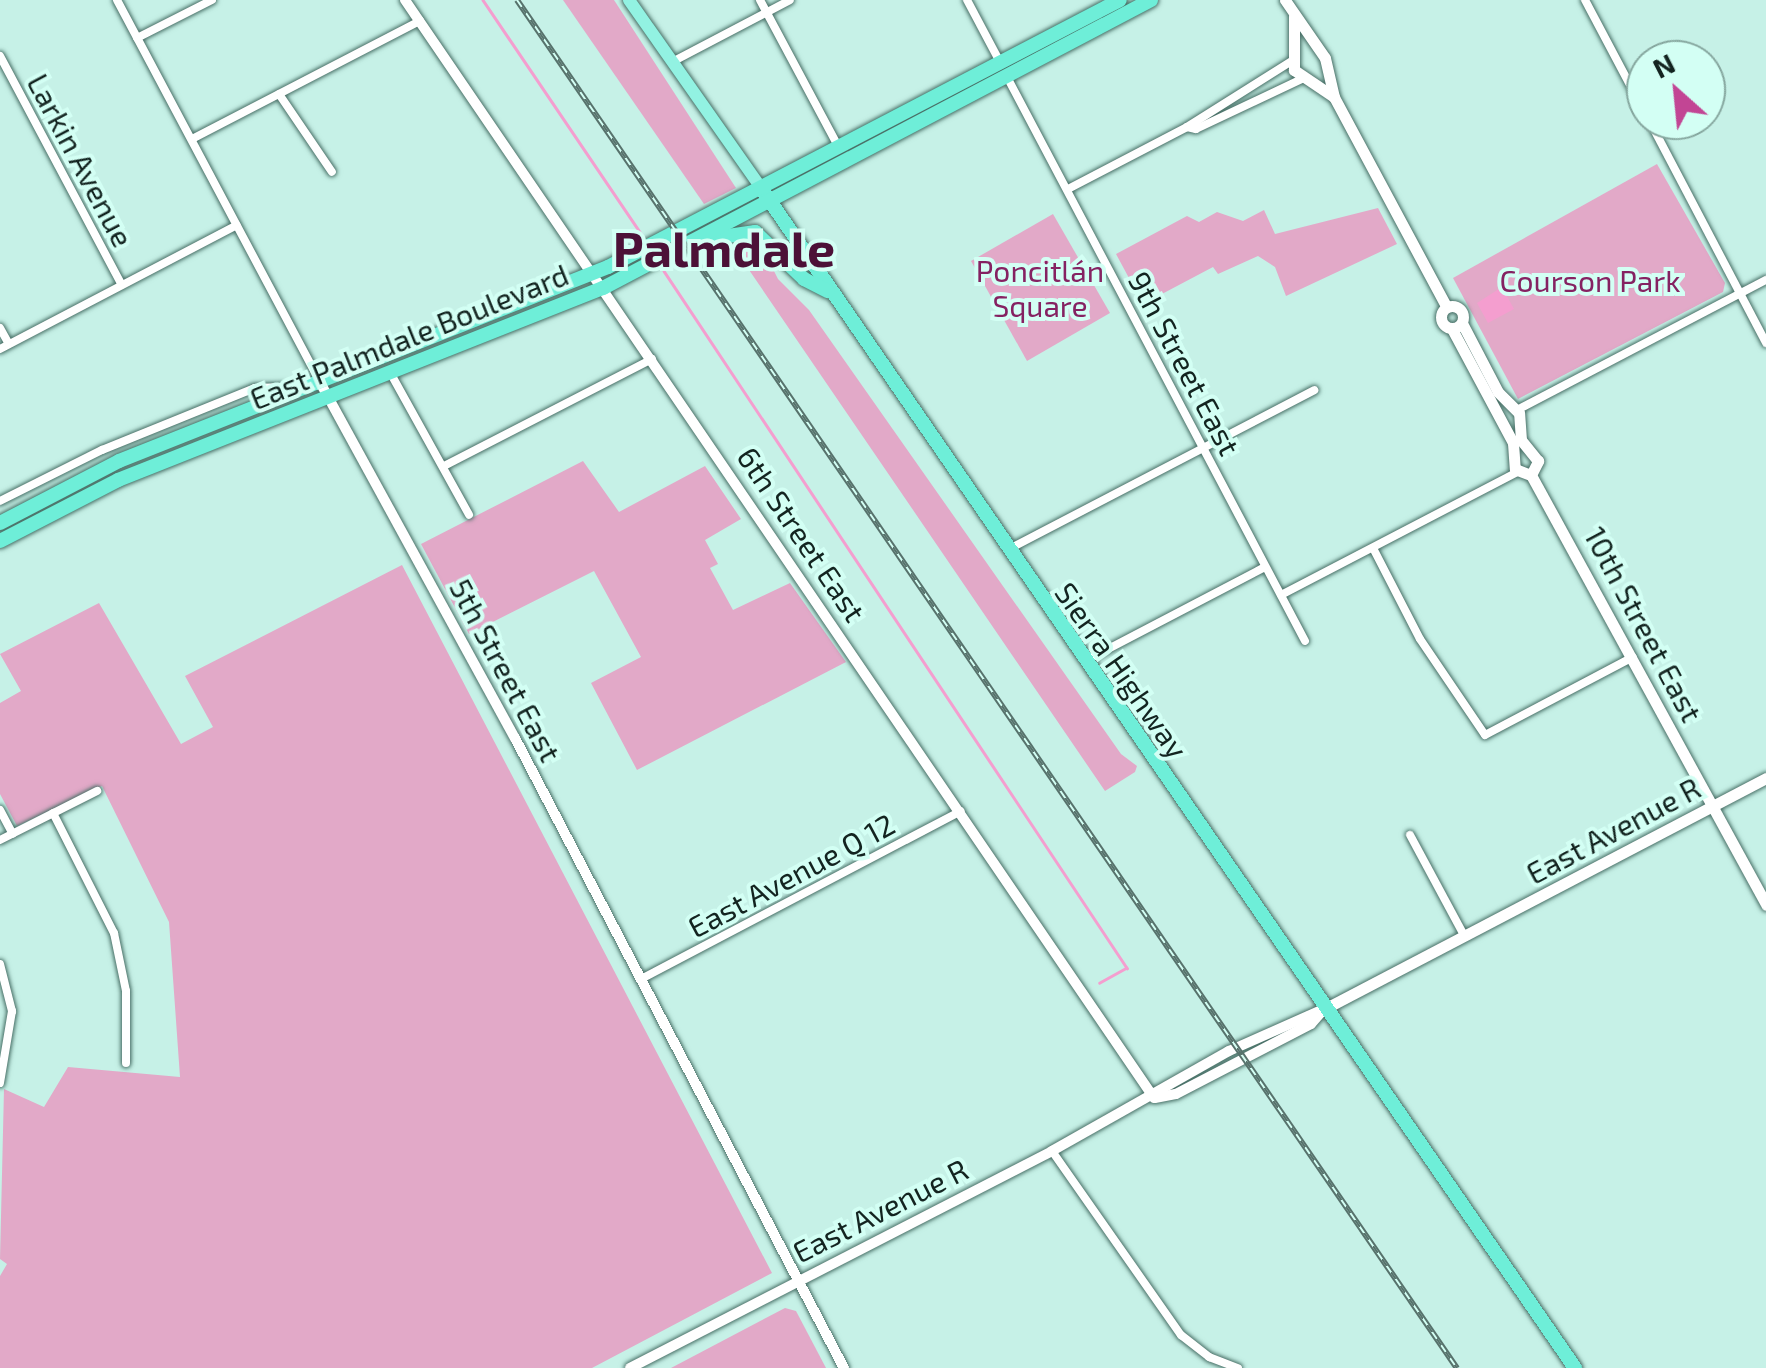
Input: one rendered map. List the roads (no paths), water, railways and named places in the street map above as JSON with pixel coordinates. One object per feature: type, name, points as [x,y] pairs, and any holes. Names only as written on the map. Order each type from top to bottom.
[{"type":"highway","name":"East Palmdale Boulevard","points":[[0,540],[118,480],[593,274],[765,194],[1003,69],[1120,0]]},
{"type":"highway","name":"East Palmdale Boulevard","points":[[0,523],[119,460],[292,395],[391,374],[603,288],[693,241],[839,148],[1151,0]]},
{"type":"highway","name":"Sierra Highway","points":[[765,194],[1083,662],[1575,1368]]},
{"type":"highway","points":[[693,241],[755,232],[804,279],[829,291]]},
{"type":"main road","name":"Sierra Highway","points":[[629,0],[765,194]]},
{"type":"main road","points":[[1285,0],[1318,49],[1334,97],[1446,306],[1457,308],[1457,326],[1507,409],[1516,424],[1530,453],[1538,461],[1532,475],[1517,465],[1502,426],[1507,409]]},
{"type":"main road","points":[[1294,16],[1296,55],[1308,79],[1334,97]]},
{"type":"main road","points":[[1296,55],[1318,49]]},
{"type":"main road","points":[[1308,79],[1326,69]]},
{"type":"main road","points":[[1502,426],[1516,424]]},
{"type":"main road","points":[[1517,465],[1530,453]]},
{"type":"main road","name":"10th Street East","points":[[1532,475],[1766,904]]},
{"type":"main road","name":"East Avenue R","points":[[1324,1009],[1766,778]]},
{"type":"street","name":"5th Street East","points":[[117,0],[641,979],[844,1368]]},
{"type":"street","points":[[138,38],[212,0]]},
{"type":"street","name":"6th Street East","points":[[405,0],[1154,1098]]},
{"type":"street","points":[[760,0],[839,148]]},
{"type":"street","points":[[672,62],[790,0]]},
{"type":"street","name":"9th Street East","points":[[968,0],[1305,641]]},
{"type":"street","points":[[1585,0],[1626,78]]},
{"type":"street","points":[[192,140],[420,21]]},
{"type":"street","points":[[1068,189],[1187,127],[1296,55]]},
{"type":"street","name":"Larkin Avenue","points":[[0,56],[122,285]]},
{"type":"street","points":[[1187,127],[1196,129],[1308,79]]},
{"type":"street","points":[[279,94],[332,172]]},
{"type":"street","points":[[1659,140],[1766,343]]},
{"type":"street","points":[[0,328],[4,347],[237,225]]},
{"type":"street","points":[[1507,409],[1766,280]]},
{"type":"street","points":[[444,466],[652,359]]},
{"type":"street","points":[[391,374],[469,515]]},
{"type":"street","points":[[0,501],[102,450],[255,388],[285,387],[292,395]]},
{"type":"street","points":[[1007,550],[1314,390]]},
{"type":"street","points":[[1281,596],[1517,465]]},
{"type":"street","points":[[1373,548],[1420,639],[1485,735],[1633,657]]},
{"type":"street","points":[[1083,662],[1265,567]]},
{"type":"street","points":[[0,840],[98,791]]},
{"type":"street","points":[[0,810],[13,834]]},
{"type":"street","name":"East Avenue Q 12","points":[[641,979],[961,812]]},
{"type":"street","points":[[53,814],[114,933],[126,991],[126,1062]]},
{"type":"street","points":[[1410,835],[1464,937]]},
{"type":"street","points":[[0,964],[12,1011],[0,1082]]},
{"type":"street","name":"East Avenue R","points":[[630,1368],[1154,1098],[1176,1094],[1294,1032],[1324,1009]]},
{"type":"street","points":[[1052,1152],[1181,1335],[1209,1357],[1238,1368]]},
{"type":"waterway","points":[[483,0],[643,236]]},
{"type":"waterway","points":[[664,271],[1127,968],[1100,983]]},
{"type":"railway","points":[[517,0],[1457,1368]]},
{"type":"district","name":"Palmdale","points":[[724,248]]},
{"type":"park label","name":"Courson Park","points":[[1590,280]]},
{"type":"park label","name":"Poncitlán Square","points":[[1040,287]]}]
